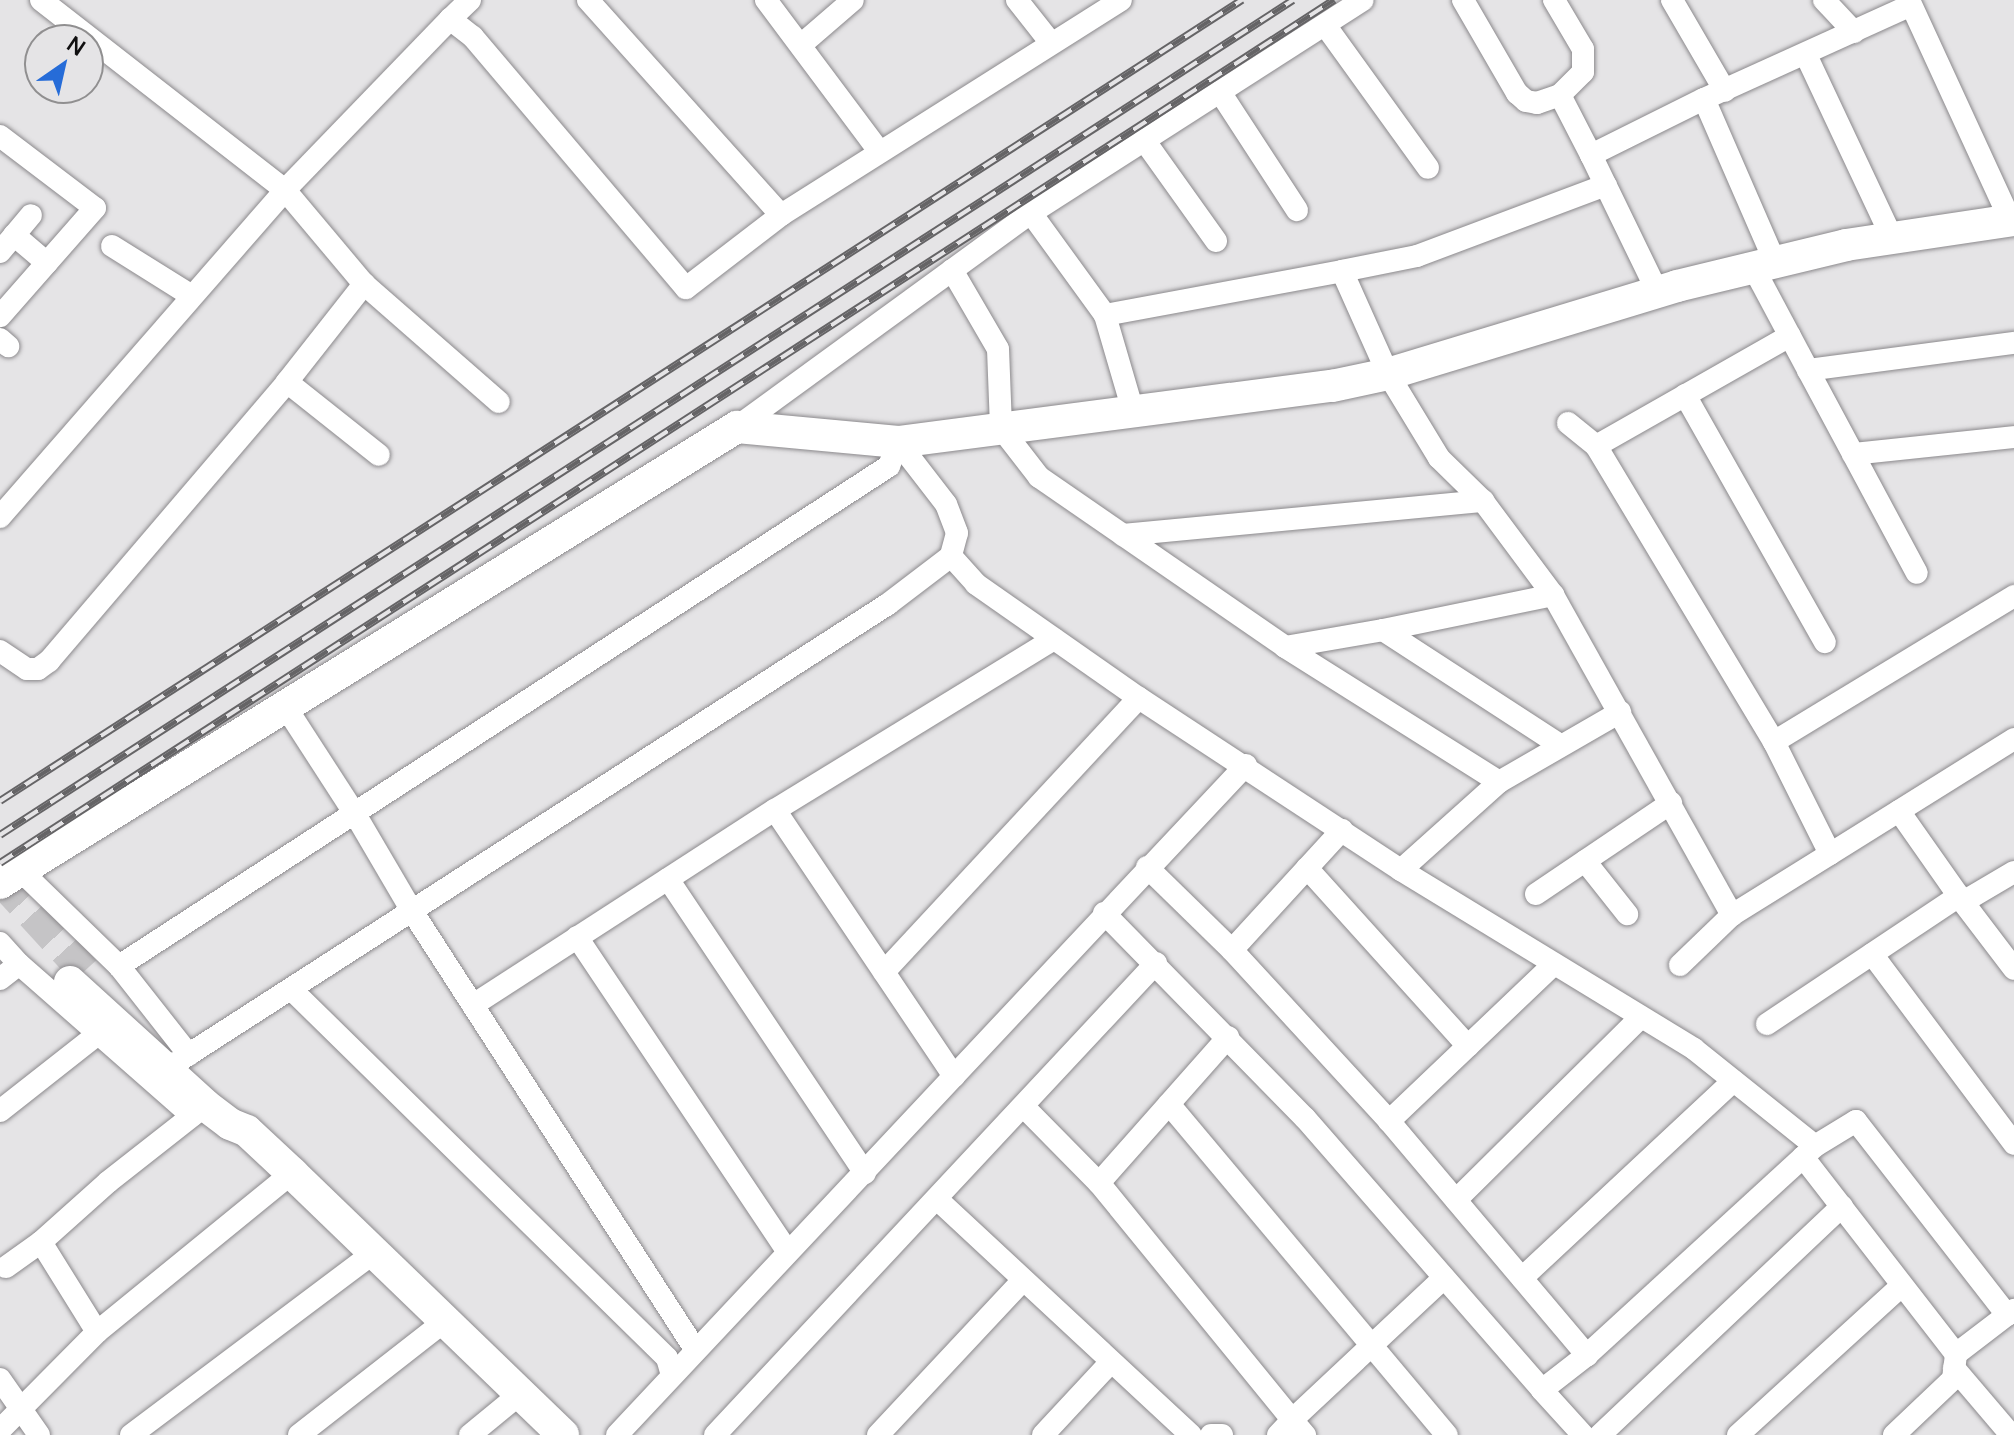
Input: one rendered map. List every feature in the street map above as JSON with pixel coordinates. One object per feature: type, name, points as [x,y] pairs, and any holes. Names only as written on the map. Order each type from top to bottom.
[{"type":"street","points":[[41,0],[285,190],[364,284],[499,402]]},
{"type":"street","points":[[0,517],[285,190],[470,0]]},
{"type":"street","points":[[588,0],[781,215]]},
{"type":"street","points":[[766,0],[802,44],[879,151]]},
{"type":"street","points":[[802,44],[853,0]]},
{"type":"street","points":[[1017,0],[1051,43]]},
{"type":"street","points":[[450,19],[473,37],[686,288],[781,215],[1121,0]]},
{"type":"street","points":[[190,1082],[119,966],[10,876],[737,427],[1031,213],[1363,0]]},
{"type":"street","points":[[1463,0],[1517,93],[1526,101],[1537,103],[1560,95],[1578,81],[1586,61],[1583,49],[1554,0]]},
{"type":"street","points":[[1672,0],[1714,95],[1764,265],[1790,336],[1917,573]]},
{"type":"street","points":[[1824,0],[1854,32]]},
{"type":"street","points":[[737,427],[898,442],[1332,386],[1388,374],[1657,291],[1892,238],[2012,220],[1910,3],[1591,155]]},
{"type":"street","points":[[1325,25],[1428,168]]},
{"type":"street","points":[[1806,55],[1892,238]]},
{"type":"street","points":[[1220,92],[1297,210]]},
{"type":"street","points":[[1560,95],[1657,291]]},
{"type":"street","points":[[0,136],[95,208],[0,316]]},
{"type":"street","points":[[1144,140],[1216,241]]},
{"type":"street","points":[[1105,315],[1417,256],[1606,185]]},
{"type":"street","points":[[1031,213],[1105,315],[1133,411]]},
{"type":"street","points":[[31,215],[7,244],[47,263]]},
{"type":"street","points":[[112,246],[192,296]]},
{"type":"street","points":[[952,270],[998,349],[1001,428],[1039,477],[1285,647],[1499,782]]},
{"type":"street","points":[[1342,271],[1388,374],[1439,458],[1483,501],[1553,595],[1732,915]]},
{"type":"street","points":[[0,651],[27,669],[38,669],[49,661],[287,382],[364,284]]},
{"type":"street","points":[[1596,446],[1790,336]]},
{"type":"street","points":[[1808,370],[2014,343]]},
{"type":"street","points":[[287,382],[379,455]]},
{"type":"street","points":[[1685,395],[1825,642]]},
{"type":"street","points":[[1568,423],[1596,446],[1774,742],[1830,854]]},
{"type":"street","points":[[1853,454],[2014,437]]},
{"type":"street","points":[[6,1267],[41,1242],[108,1182],[190,1082],[292,990],[888,604],[951,556],[957,533],[946,504],[898,442]]},
{"type":"street","points":[[119,966],[889,466],[898,442]]},
{"type":"street","points":[[1123,535],[1483,501]]},
{"type":"street","points":[[951,556],[976,584],[1139,698],[1246,765],[1401,870],[1694,1049],[1733,1081],[1809,1151],[1842,1206],[2011,1435]]},
{"type":"street","points":[[1285,647],[1553,595]]},
{"type":"street","points":[[1774,742],[1854,690],[2014,596]]},
{"type":"street","points":[[1383,630],[1560,745]]},
{"type":"street","points":[[473,1005],[775,810],[1054,639]]},
{"type":"street","points":[[884,972],[1139,698]]},
{"type":"street","points":[[285,706],[355,814],[412,911],[695,1349]]},
{"type":"street","points":[[1401,870],[1499,782],[1620,712]]},
{"type":"street","points":[[1680,965],[1732,915],[2014,739]]},
{"type":"street","points":[[617,1435],[1246,765]]},
{"type":"street","points":[[1536,894],[1671,803]]},
{"type":"street","points":[[775,810],[954,1076]]},
{"type":"street","points":[[1899,811],[2014,969]]},
{"type":"street","points":[[1232,950],[1342,830]]},
{"type":"street","points":[[1585,861],[1627,914]]},
{"type":"street","points":[[1147,867],[1232,950],[1389,1121],[1587,1355]]},
{"type":"street","points":[[1307,868],[1468,1046]]},
{"type":"street","points":[[1767,1024],[1961,899],[2014,872]]},
{"type":"street","points":[[668,879],[865,1173]]},
{"type":"street","points":[[1104,913],[1305,1118],[1583,1435]]},
{"type":"street","points":[[577,937],[788,1252]]},
{"type":"street","points":[[0,943],[19,964],[99,1033],[190,1082]]},
{"type":"street","points":[[1872,954],[2014,1144]]},
{"type":"street","points":[[721,1433],[1156,963]]},
{"type":"street","points":[[0,979],[19,964]]},
{"type":"street","points":[[1389,1121],[1554,964]]},
{"type":"street","points":[[77,976],[230,1124],[247,1131],[292,1173],[563,1435]]},
{"type":"street","points":[[292,990],[667,1358],[672,1375]]},
{"type":"street","points":[[1456,1200],[1641,1017]]},
{"type":"street","points":[[0,1111],[99,1033]]},
{"type":"street","points":[[1099,1183],[1228,1037]]},
{"type":"street","points":[[1522,1278],[1733,1081]]},
{"type":"street","points":[[1169,1104],[1447,1435]]},
{"type":"street","points":[[1024,1107],[1099,1183],[1292,1430],[1370,1347],[1444,1278]]},
{"type":"street","points":[[1542,1390],[1587,1355],[1809,1151],[1856,1121],[2010,1313],[1955,1361],[1953,1379],[1894,1435]]},
{"type":"street","points":[[0,1430],[97,1332],[292,1173]]},
{"type":"street","points":[[938,1200],[1191,1435]]},
{"type":"street","points":[[1600,1435],[1842,1206]]},
{"type":"street","points":[[41,1242],[97,1332]]},
{"type":"street","points":[[131,1435],[375,1252]]},
{"type":"street","points":[[878,1435],[1023,1280]]},
{"type":"street","points":[[1738,1435],[1902,1285]]},
{"type":"street","points":[[299,1435],[445,1321]]},
{"type":"street","points":[[1043,1435],[1110,1363]]},
{"type":"street","points":[[0,1379],[39,1435]]},
{"type":"street","points":[[470,1435],[520,1394]]},
{"type":"street","points":[[1211,1435],[1222,1435]]},
{"type":"tunnel","points":[[0,879],[84,971]]},
{"type":"railway","points":[[0,801],[1242,0]]},
{"type":"railway","points":[[0,835],[1293,0]]},
{"type":"railway","points":[[0,863],[1334,0]]}]
